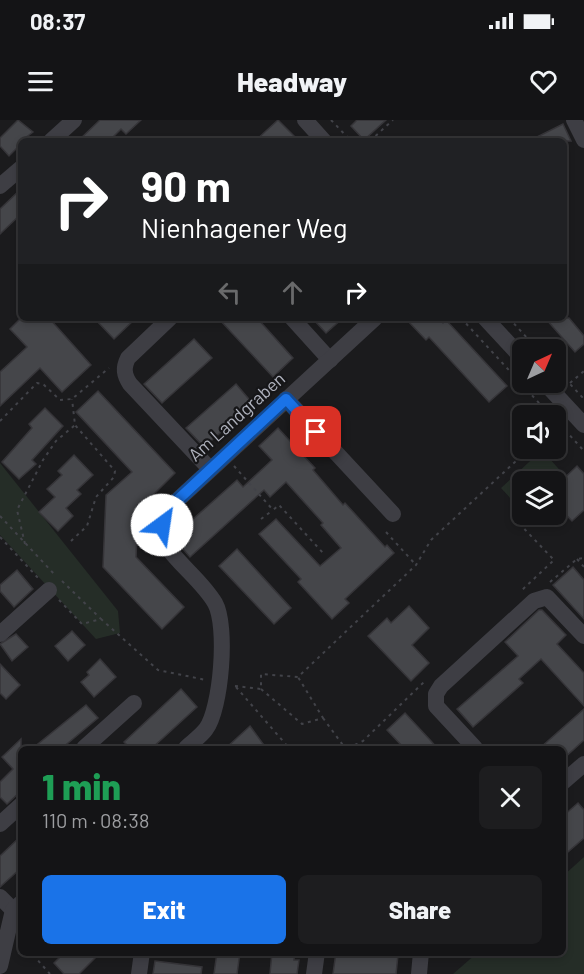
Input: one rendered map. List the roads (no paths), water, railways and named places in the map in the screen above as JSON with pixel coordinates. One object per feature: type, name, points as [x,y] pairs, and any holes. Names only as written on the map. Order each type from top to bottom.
[{"type":"street","points":[[54,138],[74,120]]},
{"type":"street","points":[[305,120],[321,138]]},
{"type":"street","points":[[574,120],[584,140]]},
{"type":"street","points":[[0,186],[18,171]]},
{"type":"street","points":[[167,321],[128,358],[124,366],[130,384],[209,468]]},
{"type":"street","points":[[295,321],[330,360]]},
{"type":"street","name":"Am Landgraben","points":[[188,746],[207,728],[227,684],[219,612],[207,592],[171,554],[162,534],[164,516],[169,508],[209,468],[372,321]]},
{"type":"street","points":[[487,321],[512,347]]},
{"type":"street","points":[[554,393],[584,426]]},
{"type":"street","points":[[286,399],[393,514]]},
{"type":"street","points":[[0,634],[49,590]]},
{"type":"street","points":[[473,746],[436,706],[436,694],[441,686],[534,601],[547,597],[584,636]]},
{"type":"street","points":[[86,746],[134,703]]},
{"type":"street","points":[[566,780],[584,764]]},
{"type":"street","points":[[0,824],[18,808]]},
{"type":"street","points":[[0,897],[17,906],[2,957]]},
{"type":"street","points":[[139,974],[141,956]]},
{"type":"street","points":[[314,974],[316,956]]},
{"type":"street","points":[[420,974],[421,956]]}]
